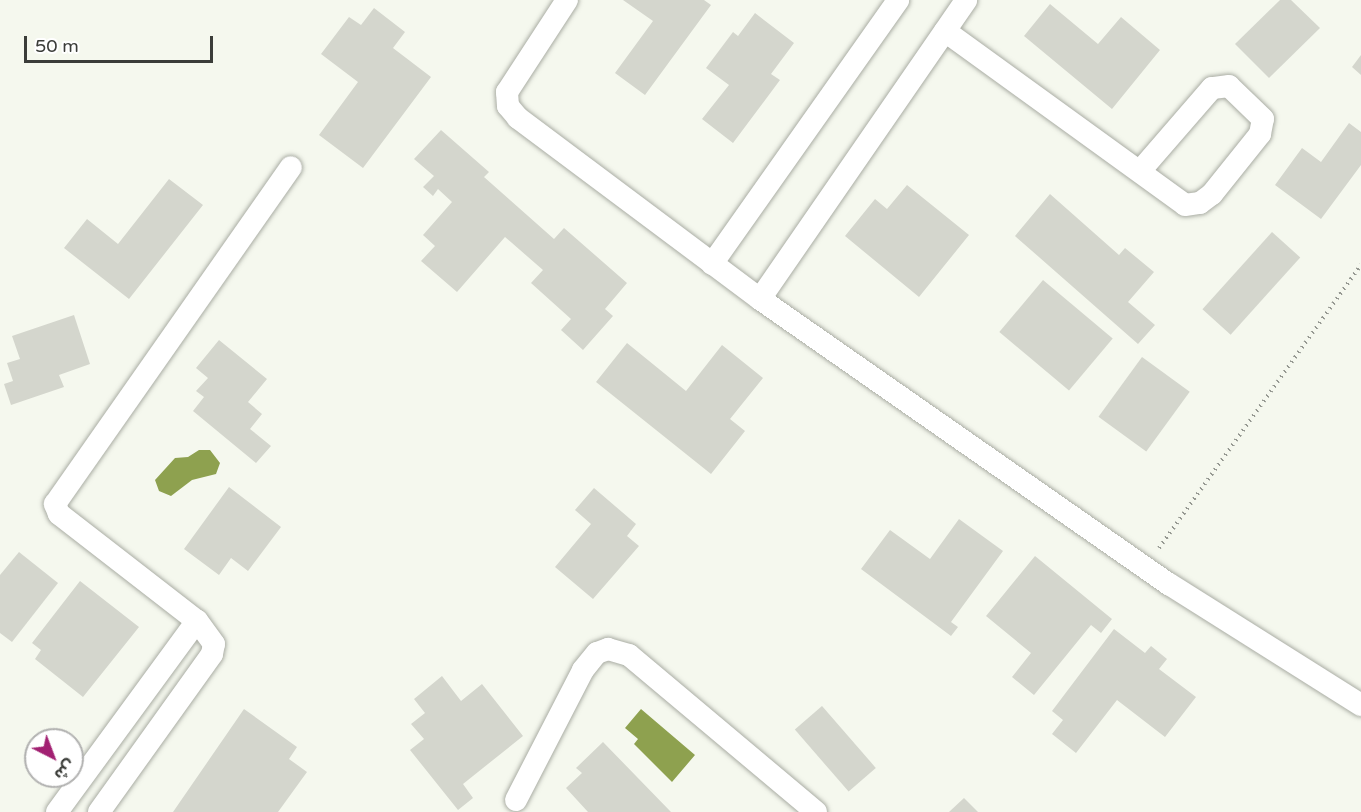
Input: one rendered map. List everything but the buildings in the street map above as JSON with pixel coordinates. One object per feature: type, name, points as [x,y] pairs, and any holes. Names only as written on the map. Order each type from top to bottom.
[{"type":"street","points":[[567,0],[510,85],[508,106],[519,118],[760,299],[1145,567],[1361,705]]},
{"type":"street","points":[[712,264],[898,0]]},
{"type":"street","points":[[760,299],[966,0]]},
{"type":"street","points":[[945,31],[1141,170],[1181,204],[1200,203],[1212,194],[1260,134],[1263,119],[1229,86],[1212,88],[1141,170]]},
{"type":"street","points":[[99,812],[212,654],[212,638],[197,621],[59,514],[55,504],[291,167]]},
{"type":"street","points":[[57,812],[197,621]]},
{"type":"street","points":[[516,800],[583,670],[597,653],[619,650],[666,686],[816,812]]},
{"type":"path","points":[[1145,567],[1361,265]]},
{"type":"shaded area","points":[[199,450],[210,450],[220,463],[216,474],[192,480],[171,496],[159,491],[155,480],[175,458],[188,457]]},
{"type":"shaded area","points":[[641,709],[695,755],[672,782],[634,744],[638,739],[625,728]]}]
